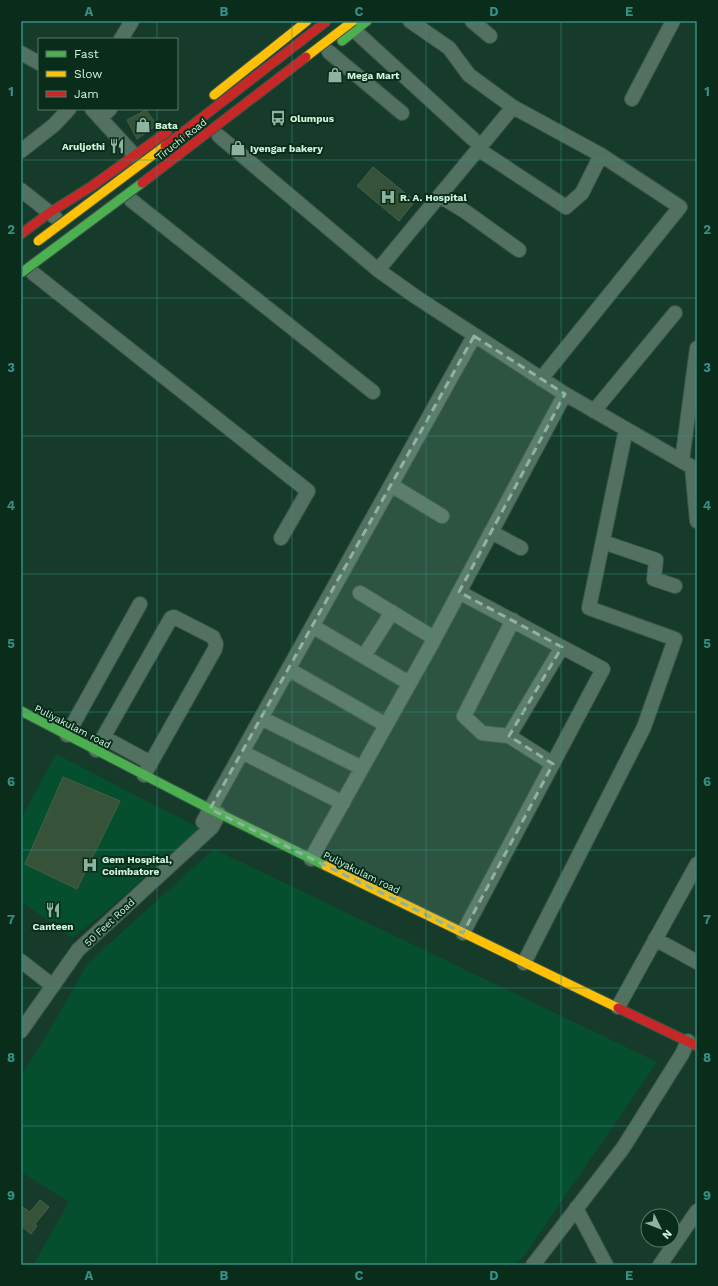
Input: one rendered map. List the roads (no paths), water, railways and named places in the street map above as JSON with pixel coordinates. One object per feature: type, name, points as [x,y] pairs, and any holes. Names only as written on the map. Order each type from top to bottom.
[{"type":"main road","points":[[205,103],[307,21]]},
{"type":"main road","name":"Tiruchi Road","points":[[34,244],[128,174],[327,21]]},
{"type":"main road","points":[[326,54],[354,26],[367,21]]},
{"type":"main road","name":"Tiruchi Road","points":[[27,273],[137,187],[354,26]]},
{"type":"main road","points":[[21,234],[49,213],[92,186],[135,156],[175,126]]},
{"type":"main road","points":[[21,282],[27,273],[80,237],[222,133]]},
{"type":"main road","name":"Puliyakulam road","points":[[21,711],[214,812],[524,963],[618,1007],[687,1050]]},
{"type":"street","points":[[122,38],[132,21]]},
{"type":"street","points":[[410,21],[449,48],[470,74],[513,107],[601,155],[680,207],[541,379]]},
{"type":"street","points":[[472,21],[490,36]]},
{"type":"street","points":[[632,99],[673,21]]},
{"type":"street","points":[[354,26],[476,144],[566,207],[582,193],[601,155]]},
{"type":"street","points":[[21,53],[38,62]]},
{"type":"street","points":[[326,54],[402,113]]},
{"type":"street","points":[[378,270],[440,196],[476,144],[513,107]]},
{"type":"street","points":[[21,151],[54,124],[68,110]]},
{"type":"street","points":[[101,112],[135,156]]},
{"type":"street","points":[[222,133],[378,270],[416,298],[565,394],[692,467],[697,521]]},
{"type":"street","points":[[21,190],[80,237]]},
{"type":"street","points":[[440,196],[466,212],[519,250]]},
{"type":"street","points":[[131,200],[373,392]]},
{"type":"street","points":[[27,273],[308,491],[281,538]]},
{"type":"street","points":[[594,411],[675,313]]},
{"type":"street","name":"50 Feet Road","points":[[21,1031],[78,950],[208,824],[242,752],[474,336]]},
{"type":"street","points":[[682,461],[693,417],[697,348]]},
{"type":"street","points":[[311,859],[434,638],[565,394]]},
{"type":"street","points":[[524,963],[644,727],[675,639],[589,608],[626,429]]},
{"type":"street","points":[[391,485],[442,516]]},
{"type":"street","points":[[491,532],[521,548]]},
{"type":"street","points":[[603,542],[656,560],[654,579],[675,586]]},
{"type":"street","points":[[459,592],[603,669],[463,933]]},
{"type":"street","points":[[360,593],[434,638]]},
{"type":"street","points":[[66,735],[140,604]]},
{"type":"street","points":[[364,656],[392,612]]},
{"type":"street","points":[[96,750],[170,618],[174,617],[213,638],[216,644],[214,649],[144,776]]},
{"type":"street","points":[[513,620],[464,716],[482,733],[509,736],[553,764]]},
{"type":"street","points":[[312,626],[409,683]]},
{"type":"street","points":[[509,736],[562,646]]},
{"type":"street","points":[[288,669],[386,725]]},
{"type":"street","points":[[261,718],[362,768]]},
{"type":"street","points":[[103,737],[151,762]]},
{"type":"street","points":[[242,752],[342,803]]},
{"type":"street","points":[[618,1007],[697,864]]},
{"type":"street","points":[[656,939],[697,962]]},
{"type":"street","points":[[21,961],[53,986]]},
{"type":"street","points":[[533,1265],[623,1148],[687,1050]]},
{"type":"street","points":[[576,1208],[606,1265]]},
{"type":"street","points":[[660,1265],[697,1212]]},
{"type":"place","name":"Mega Mart","points":[[335,75]]},
{"type":"place","name":"Olumpus","points":[[278,118]]},
{"type":"place","name":"Bata","points":[[143,125]]},
{"type":"place","name":"Aruljothi","points":[[117,146]]},
{"type":"place","name":"Iyengar bakery","points":[[238,148]]},
{"type":"place","name":"R. A. Hospital","points":[[388,197]]},
{"type":"place","name":"Gem Hospital, Coimbatore","points":[[90,865]]},
{"type":"place","name":"Canteen","points":[[53,910]]}]
